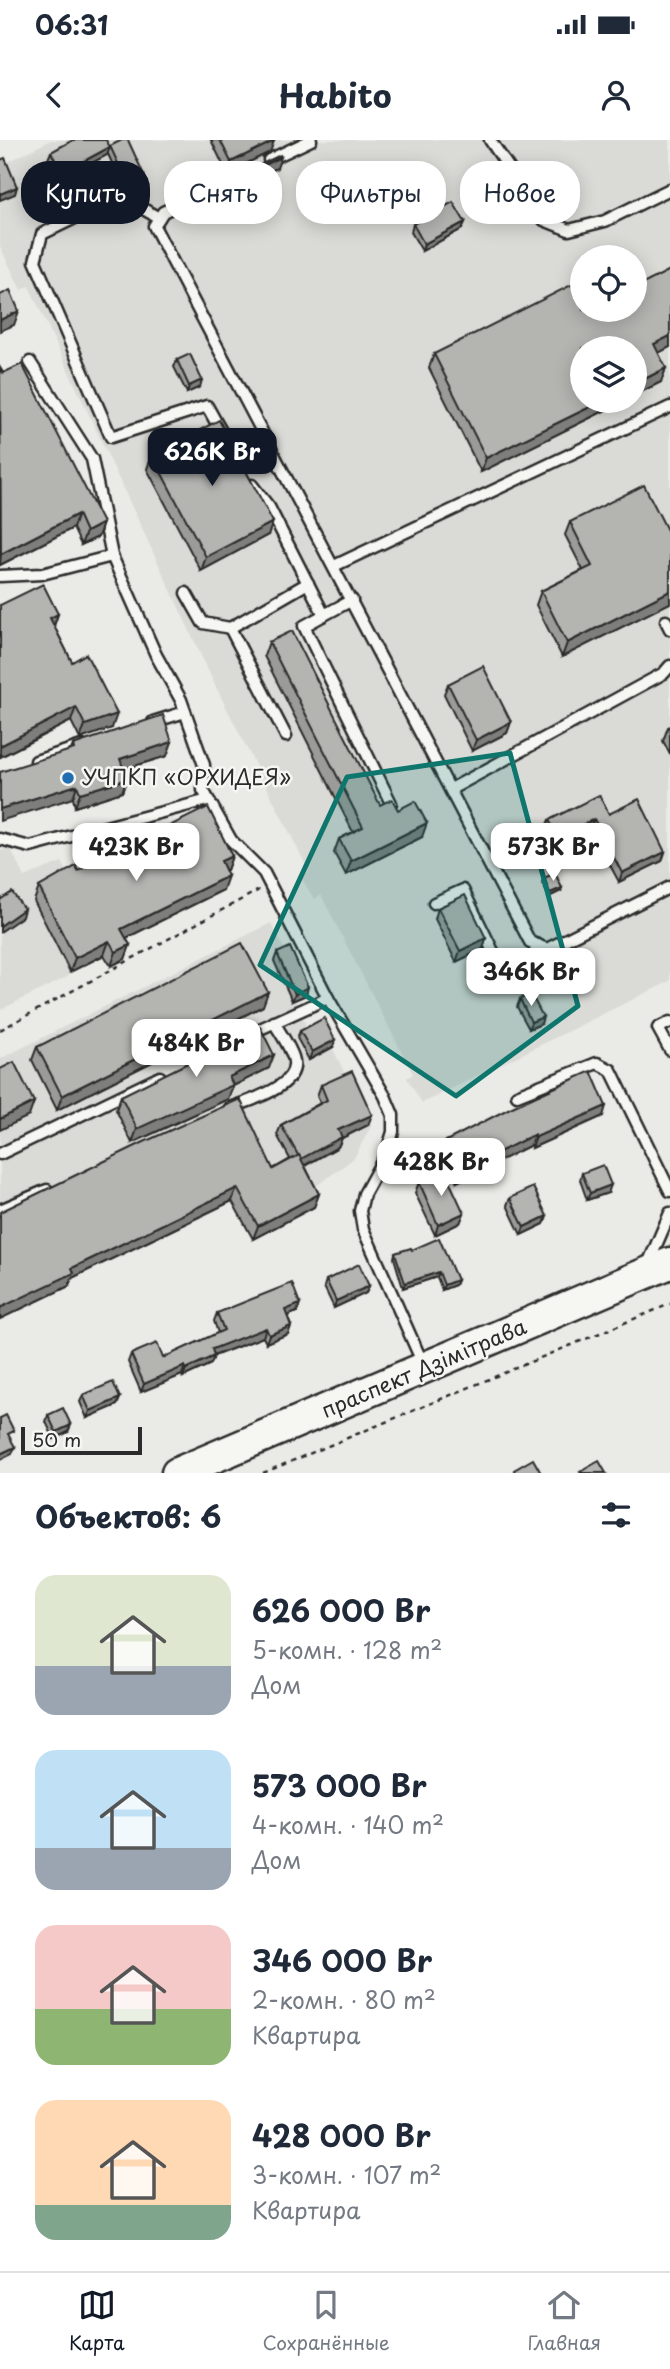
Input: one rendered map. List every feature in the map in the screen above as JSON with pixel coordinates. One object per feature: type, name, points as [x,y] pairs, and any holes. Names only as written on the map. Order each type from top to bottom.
[{"type":"main road","name":"праспект Дзімітрава","points":[[177,1473],[657,1268]]},
{"type":"lane","points":[[311,140],[163,212],[154,226],[530,942],[547,949],[670,887]]},
{"type":"lane","points":[[490,140],[544,220],[569,230],[605,221],[670,189]]},
{"type":"lane","points":[[159,218],[131,202],[106,203],[42,234],[35,261],[111,437],[207,406],[226,440]]},
{"type":"lane","points":[[30,362],[92,459],[112,556],[156,655],[185,712],[204,765],[202,790],[231,840],[264,873],[328,998],[386,1096],[393,1115],[393,1132],[386,1154],[364,1194],[360,1210],[363,1229],[425,1368]]},
{"type":"lane","points":[[334,566],[670,407]]},
{"type":"lane","points":[[246,474],[269,507],[324,615]]},
{"type":"lane","points":[[0,576],[41,574],[112,556]]},
{"type":"lane","points":[[186,593],[203,623],[230,628],[308,583]]},
{"type":"lane","points":[[352,600],[304,626],[391,803]]},
{"type":"lane","points":[[230,628],[286,736]]},
{"type":"lane","points":[[451,789],[664,673],[670,666]]},
{"type":"lane","points":[[146,725],[185,712]]},
{"type":"lane","points":[[26,764],[93,742]]},
{"type":"lane","points":[[0,839],[30,847],[208,800]]},
{"type":"lane","points":[[434,903],[463,890],[509,984],[522,979],[538,945]]},
{"type":"lane","points":[[237,1040],[328,998]]},
{"type":"lane","points":[[215,1115],[287,1081],[293,1070],[294,1059],[274,1022]]},
{"type":"lane","points":[[670,1022],[658,1028],[670,1049]]},
{"type":"lane","points":[[517,1095],[597,1062],[611,1070],[670,1191]]},
{"type":"lane","points":[[0,1154],[175,1070]]},
{"type":"lane","points":[[0,1210],[51,1188]]},
{"type":"lane","points":[[657,1268],[670,1213]]},
{"type":"path","points":[[0,1030],[270,884]]},
{"type":"path","points":[[263,1473],[670,1304]]},
{"type":"highlighted area","points":[[510,753],[578,1006],[456,1096],[260,965],[347,777]]},
{"type":"shaded area","points":[[51,140],[670,140],[670,981],[422,1103],[407,1078],[413,1074],[321,895],[314,899],[301,877],[309,871],[215,685],[29,286],[21,290],[0,246],[0,166]]},
{"type":"shaded area","points":[[203,821],[227,870],[216,875],[223,890],[117,943],[111,966],[104,955],[70,972],[67,977],[0,1010],[0,851],[10,847],[24,877],[62,862],[73,884]]},
{"type":"shaded area","points":[[271,923],[308,995],[295,1000],[309,1032],[321,1025],[371,1126],[354,1158],[307,1193],[253,1239],[232,1201],[67,1281],[69,1286],[0,1320],[0,1059]]},
{"type":"building","points":[[73,140],[106,140],[110,147],[84,161],[56,161],[51,152]]},
{"type":"building","points":[[128,140],[138,161],[117,161],[110,146]]},
{"type":"building","points":[[220,140],[274,141],[233,161],[230,161]]},
{"type":"building","points":[[5,158],[17,187],[0,194],[0,160]]},
{"type":"building","points":[[453,202],[460,214],[461,224],[424,244],[413,224],[446,224],[446,206]]},
{"type":"building","points":[[670,270],[670,336],[654,344],[666,368],[647,378],[647,336],[570,336],[570,413],[578,413],[486,458],[434,354],[570,286],[570,322],[647,322],[647,282]]},
{"type":"building","points":[[10,290],[19,311],[0,320],[0,295]]},
{"type":"building","points":[[190,354],[202,380],[189,386],[177,360]]},
{"type":"building","points":[[22,364],[103,523],[86,532],[78,514],[1,554],[0,368],[3,373]]},
{"type":"building","points":[[219,420],[273,522],[206,557],[152,455]]},
{"type":"building","points":[[644,485],[670,536],[670,591],[567,643],[541,591],[592,566],[570,522]]},
{"type":"building","points":[[43,584],[58,614],[50,618],[72,662],[86,654],[117,714],[85,725],[76,707],[0,746],[0,605]]},
{"type":"building","points":[[292,631],[380,805],[392,799],[398,810],[415,801],[427,823],[351,861],[339,839],[363,827],[269,642]]},
{"type":"building","points":[[483,666],[511,722],[476,740],[448,684]]},
{"type":"building","name":"УЧПКП «ОРХИДЕЯ»","points":[[163,715],[172,742],[120,759],[127,779],[80,793],[77,785],[0,809],[0,772],[74,749],[73,745]]},
{"type":"building","points":[[599,795],[609,814],[639,799],[665,852],[622,873],[594,819],[558,837],[549,820]]},
{"type":"building","points":[[208,807],[232,856],[221,861],[228,876],[121,929],[130,945],[116,952],[109,941],[75,958],[39,887],[76,866],[78,871]]},
{"type":"building","points":[[555,873],[562,888],[550,893],[544,878]]},
{"type":"building","points":[[12,892],[24,909],[0,926],[0,900]]},
{"type":"building","points":[[465,895],[486,938],[460,951],[438,908]]},
{"type":"building","points":[[242,943],[268,992],[62,1096],[37,1047]]},
{"type":"building","points":[[290,947],[308,987],[295,994],[277,953]]},
{"type":"building","points":[[531,994],[543,1017],[531,1022],[520,999]]},
{"type":"building","points":[[324,1018],[335,1040],[312,1052],[300,1031]]},
{"type":"building","points":[[260,1027],[274,1055],[229,1077],[233,1085],[137,1129],[121,1096]]},
{"type":"building","points":[[14,1062],[34,1102],[0,1119],[0,1069]]},
{"type":"building","points":[[352,1071],[372,1115],[338,1130],[342,1137],[301,1159],[281,1125],[327,1100],[321,1085]]},
{"type":"building","points":[[591,1071],[606,1106],[536,1137],[535,1134],[461,1171],[446,1141]]},
{"type":"building","points":[[240,1099],[273,1169],[299,1155],[319,1194],[258,1226],[237,1188],[72,1268],[74,1273],[0,1308],[0,1212]]},
{"type":"building","points":[[603,1165],[611,1185],[590,1193],[582,1173]]},
{"type":"building","points":[[444,1170],[464,1213],[438,1225],[419,1182]]},
{"type":"building","points":[[533,1187],[547,1216],[524,1227],[510,1198]]},
{"type":"building","points":[[439,1238],[457,1280],[444,1285],[439,1272],[405,1283],[395,1253],[411,1248],[412,1250]]},
{"type":"building","points":[[359,1264],[369,1286],[336,1301],[326,1280]]},
{"type":"building","points":[[292,1283],[300,1304],[285,1310],[291,1326],[269,1335],[266,1328],[212,1349],[214,1356],[144,1384],[131,1354],[157,1343],[163,1358],[224,1330],[217,1313]]},
{"type":"building","points":[[113,1382],[120,1398],[90,1411],[83,1395]]},
{"type":"building","points":[[63,1408],[71,1425],[56,1432],[48,1415]]},
{"type":"building","points":[[6,1415],[14,1431],[8,1434],[15,1447],[0,1454],[0,1418]]},
{"type":"building","points":[[533,1459],[541,1473],[515,1473],[514,1470]]},
{"type":"building","points":[[599,1461],[606,1473],[580,1472]]},
{"type":"place","name":"УЧПКП «ОРХИДЕЯ»","points":[[68,778]]}]
